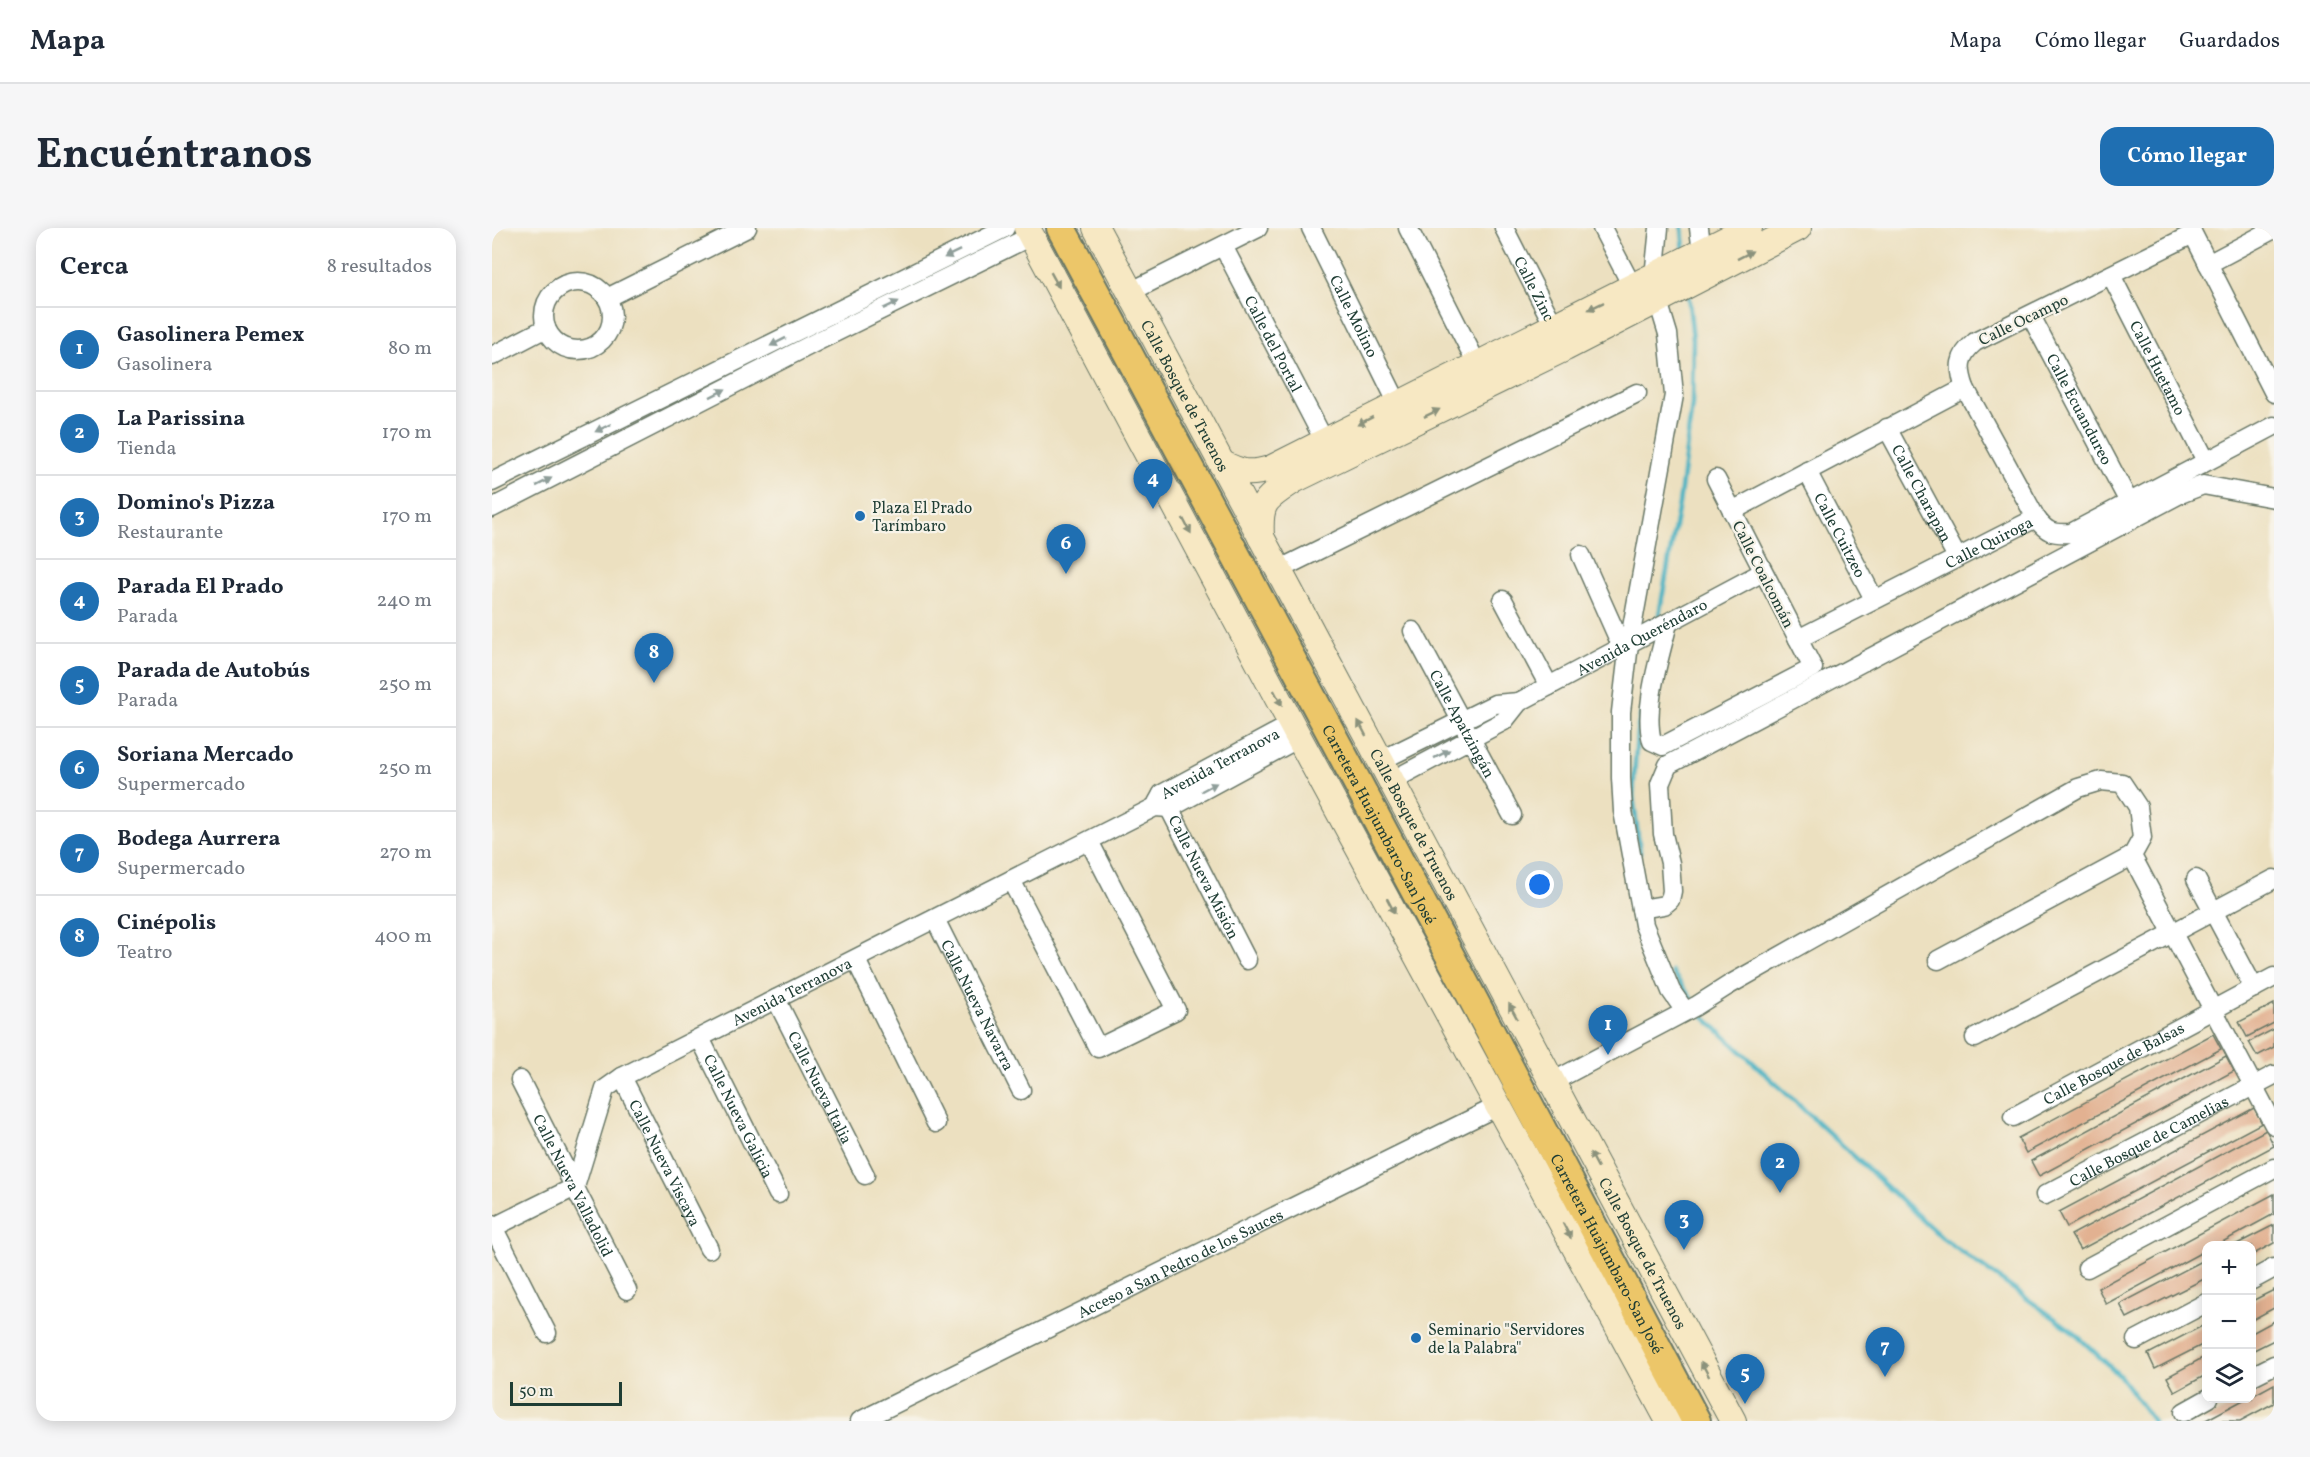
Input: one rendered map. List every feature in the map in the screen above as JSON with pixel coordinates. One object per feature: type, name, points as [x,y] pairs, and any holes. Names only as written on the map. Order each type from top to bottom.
[{"type":"main road","name":"Carretera Huajumbaro-San José","points":[[1061,228],[1458,969],[1696,1421]]},
{"type":"street","points":[[607,298],[747,228]]},
{"type":"street","points":[[492,482],[1005,228]]},
{"type":"street","name":"Calle Bosque de Truenos","points":[[1096,228],[1733,1421]]},
{"type":"street","points":[[1130,292],[1258,228]]},
{"type":"street","name":"Calle Molino","points":[[1311,228],[1398,404]]},
{"type":"street","points":[[1408,228],[1477,364]]},
{"type":"street","name":"Calle Zinc","points":[[1504,228],[1559,338]]},
{"type":"street","points":[[1602,228],[1674,272]]},
{"type":"street","points":[[1659,228],[1674,272],[1668,334],[1674,395],[1629,643],[1621,712],[1621,778],[1623,811],[1643,908],[1644,925],[1671,991],[1691,1008]]},
{"type":"street","points":[[1221,463],[1240,473],[1289,471],[1559,338],[1749,228]]},
{"type":"street","points":[[1674,272],[1798,228]]},
{"type":"street","points":[[2273,388],[2208,264],[2274,229]]},
{"type":"street","points":[[492,508],[1029,232],[1295,731],[1669,1421]]},
{"type":"street","name":"Calle Ocampo","points":[[2036,518],[1965,387],[1960,373],[1960,359],[1966,349],[1975,342],[2193,234],[2208,264]]},
{"type":"street","name":"Calle del Portal","points":[[1223,246],[1325,442]]},
{"type":"street","name":"Calle Huetamo","points":[[2111,275],[2205,461]]},
{"type":"street","points":[[574,281],[587,282],[598,288],[607,298],[611,308],[612,320],[602,340],[582,350],[561,345],[552,338],[546,328],[543,316],[552,292],[574,281]]},
{"type":"street","name":"Calle Ecuandureo","points":[[2031,316],[2129,502]]},
{"type":"street","points":[[1096,355],[1104,341],[1117,331],[1133,326],[1149,327]]},
{"type":"street","points":[[492,356],[546,328]]},
{"type":"street","points":[[1261,537],[1259,514],[1269,497],[1289,471],[1325,442],[1477,364],[1559,338]]},
{"type":"street","points":[[1732,511],[1965,387]]},
{"type":"street","points":[[1278,570],[1637,393]]},
{"type":"street","name":"Calle Quiroga","points":[[1798,639],[2036,518],[2042,527],[2056,534],[2071,533],[2274,426]]},
{"type":"street","name":"Calle Charapan","points":[[1887,428],[1957,557]]},
{"type":"street","name":"Calle Cuitzeo","points":[[1807,471],[1874,599]]},
{"type":"street","name":"Calle Coalcomán","points":[[1663,625],[1649,728],[1652,741],[1663,746],[1813,668],[1716,479]]},
{"type":"street","points":[[1643,908],[1664,905],[1670,900],[1672,891],[1670,863],[1663,834],[1660,784],[1668,765],[2180,494],[2203,485],[2274,498]]},
{"type":"street","points":[[1581,555],[1629,643]]},
{"type":"street","name":"Avenida Queréndaro","points":[[1385,771],[1461,720],[1495,704],[1519,702],[1763,572]]},
{"type":"street","points":[[1503,600],[1549,686]]},
{"type":"street","name":"Calle Apatzingán","points":[[1413,631],[1512,815]]},
{"type":"street","name":"Avenida Queréndaro","points":[[1385,771],[1471,739],[1504,721],[1519,702]]},
{"type":"street","name":"Avenida Terranova","points":[[575,1187],[605,1089],[622,1077],[1089,841],[1295,731]]},
{"type":"street","points":[[1552,1082],[1691,1008],[2078,788],[2101,781],[2121,783],[2138,807],[2142,838],[2132,855],[1938,960]]},
{"type":"street","name":"Calle Nueva Misión","points":[[1162,803],[1247,960]]},
{"type":"street","points":[[1011,880],[1098,1048],[1176,1010],[1089,841]]},
{"type":"street","points":[[1375,877],[1391,878],[1407,874],[1420,865],[1430,853]]},
{"type":"street","points":[[2132,855],[2274,1125]]},
{"type":"street","points":[[2196,879],[2254,988]]},
{"type":"street","points":[[1975,1038],[2274,879]]},
{"type":"street","name":"Calle Nueva Navarra","points":[[935,919],[1021,1089]]},
{"type":"street","points":[[856,960],[936,1123]]},
{"type":"street","points":[[1435,989],[1445,977],[1458,969],[1472,964],[1488,964]]},
{"type":"street","name":"Calle Bosque de Balsas","points":[[2013,1117],[2274,977]]},
{"type":"street","name":"Calle Nueva Italia","points":[[776,999],[865,1175]]},
{"type":"street","name":"Calle Nueva Galicia","points":[[699,1038],[778,1194]]},
{"type":"street","name":"Calle Bosque de Camelias","points":[[2045,1196],[2274,1075]]},
{"type":"street","name":"Calle Nueva Viscaya","points":[[622,1077],[709,1249]]},
{"type":"street","name":"Calle Nueva Valladolid","points":[[520,1080],[627,1290]]},
{"type":"street","name":"Acceso a San Pedro de los Sauces","points":[[860,1421],[1500,1106]]},
{"type":"street","points":[[2087,1268],[2274,1168]]},
{"type":"street","points":[[547,1333],[492,1226],[575,1187]]},
{"type":"street","points":[[2256,1278],[2274,1268]]},
{"type":"street","points":[[2136,1340],[2202,1305]]},
{"type":"street","points":[[2256,1374],[2274,1365]]},
{"type":"street","points":[[2184,1412],[2202,1402]]},
{"type":"building","points":[[2274,1004],[2274,1023],[2247,1037],[2239,1022]]},
{"type":"building","points":[[2274,1029],[2274,1047],[2257,1056],[2249,1042]]},
{"type":"building","points":[[2213,1034],[2221,1049],[2026,1153],[2018,1138]]},
{"type":"building","points":[[2226,1056],[2234,1071],[2039,1176],[2031,1161]]},
{"type":"building","points":[[2254,1108],[2262,1123],[2067,1227],[2059,1212]]},
{"type":"building","points":[[2266,1130],[2274,1146],[2080,1250],[2071,1235]]},
{"type":"building","points":[[2274,1194],[2274,1214],[2224,1241],[2202,1241],[2202,1252],[2106,1304],[2098,1288]]},
{"type":"building","points":[[2274,1225],[2274,1243],[2256,1253],[2256,1241],[2243,1241]]},
{"type":"building","points":[[2202,1261],[2202,1280],[2127,1318],[2120,1304]]},
{"type":"building","points":[[2274,1290],[2274,1308],[2256,1318],[2256,1299]]},
{"type":"building","points":[[2274,1321],[2274,1340],[2256,1349],[2256,1331]]},
{"type":"building","points":[[2202,1326],[2202,1345],[2155,1369],[2148,1354]]},
{"type":"building","points":[[2202,1358],[2202,1377],[2175,1392],[2167,1377]]},
{"type":"building","points":[[2274,1384],[2274,1403],[2240,1421],[2204,1421],[2238,1403],[2256,1403],[2256,1394]]},
{"type":"waterway","points":[[1682,228],[1684,252]]},
{"type":"waterway","points":[[1658,621],[1679,504],[1692,405],[1693,339],[1688,293]]},
{"type":"waterway","points":[[1640,853],[1633,796],[1637,732],[1642,709]]},
{"type":"waterway","points":[[1672,972],[1694,1002]]},
{"type":"waterway","points":[[1699,1009],[1704,1017],[1942,1238],[2071,1330],[2120,1376],[2153,1421]]},
{"type":"place","name":"Parada El Prado","points":[[1153,509]]},
{"type":"place","name":"Plaza El Prado Tarímbaro","points":[[860,516]]},
{"type":"place","name":"Soriana Mercado","points":[[1066,574]]},
{"type":"place","name":"Cinépolis","points":[[654,683]]},
{"type":"place","name":"Gasolinera Pemex","points":[[1608,1055]]},
{"type":"place","name":"La Parissina","points":[[1780,1193]]},
{"type":"place","name":"Domino's Pizza","points":[[1684,1250]]},
{"type":"place","name":"Seminario \"Servidores de la Palabra\"","points":[[1416,1338]]},
{"type":"place","name":"Bodega Aurrera","points":[[1885,1377]]},
{"type":"place","name":"Parada de Autobús","points":[[1745,1404]]}]
